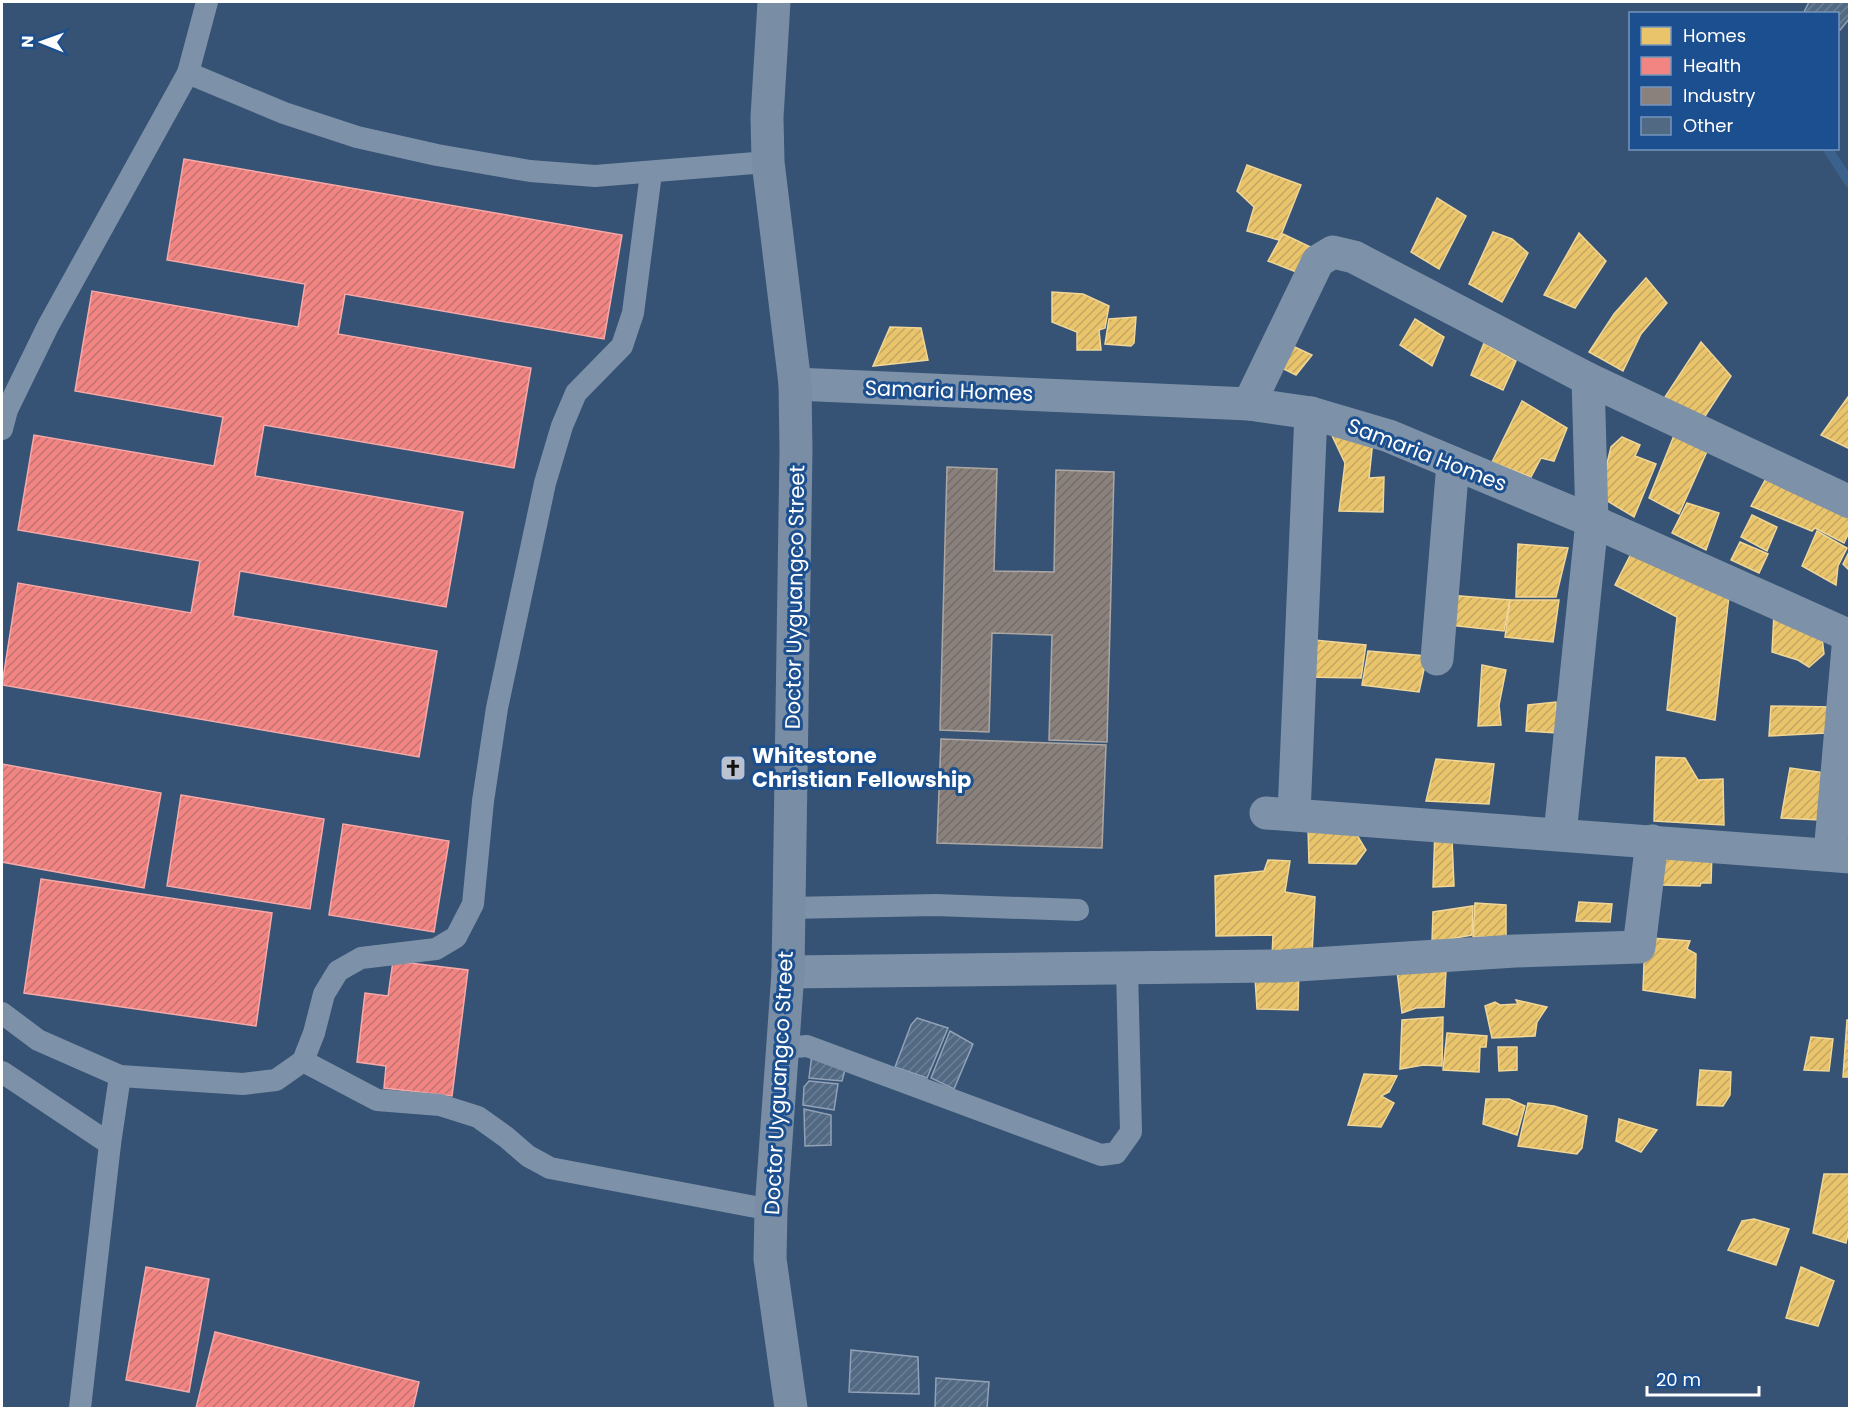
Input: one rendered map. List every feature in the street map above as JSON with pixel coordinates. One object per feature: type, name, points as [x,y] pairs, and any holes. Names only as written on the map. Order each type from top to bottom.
[{"type":"main road","name":"Doctor Uyguangco Street","points":[[774,2],[767,117],[768,162],[795,384],[793,773],[788,972],[771,1210],[771,1270],[791,1408]]},
{"type":"street","points":[[1249,404],[1318,261],[1333,252],[1354,257],[1588,379],[1850,502]]},
{"type":"street","points":[[1560,834],[1592,521],[1588,379]]},
{"type":"street","name":"Samaria Homes","points":[[795,384],[1249,404],[1311,412],[1389,436],[1592,521],[1849,636]]},
{"type":"street","points":[[1311,412],[1280,813],[1840,856],[1849,636]]},
{"type":"street","points":[[1437,659],[1453,463]]},
{"type":"street","points":[[788,972],[1282,966],[1515,951],[1639,947],[1652,841]]},
{"type":"lane","points":[[2,429],[7,410],[48,326],[188,73],[207,2]]},
{"type":"lane","points":[[188,73],[284,113],[357,137],[436,156],[530,171],[595,176],[768,162]]},
{"type":"lane","points":[[2,1013],[38,1040],[120,1076],[243,1084],[276,1080],[303,1061],[314,1033],[324,994],[338,970],[361,958],[436,949],[456,937],[472,904],[483,801],[497,708],[544,483],[576,393],[622,346],[633,313],[651,173]]},
{"type":"lane","points":[[789,908],[935,905],[1078,910]]},
{"type":"lane","points":[[782,1048],[807,1046],[1101,1155],[1116,1153],[1131,1132],[1127,969]]},
{"type":"lane","points":[[303,1061],[377,1100],[441,1105],[478,1118],[506,1137],[528,1156],[550,1168],[771,1210]]},
{"type":"lane","points":[[2,1072],[110,1144]]},
{"type":"lane","points":[[80,1408],[120,1076]]},
{"type":"building: Homes","points":[[1247,165],[1301,185],[1279,240],[1247,231],[1254,207],[1237,191]]},
{"type":"building: Homes","points":[[1437,198],[1466,216],[1439,269],[1411,252]]},
{"type":"building: Homes","points":[[1493,232],[1512,239],[1528,253],[1502,302],[1469,284]]},
{"type":"building: Homes","points":[[1579,233],[1606,261],[1575,308],[1544,295]]},
{"type":"building: Homes","points":[[1283,234],[1319,251],[1304,275],[1268,261]]},
{"type":"building: Homes","points":[[1646,278],[1667,303],[1641,334],[1623,371],[1589,352],[1614,314]]},
{"type":"building: Homes","points":[[1052,292],[1083,294],[1109,306],[1105,328],[1099,330],[1101,350],[1077,350],[1077,332],[1052,322]]},
{"type":"building: Homes","points":[[1136,317],[1134,343],[1131,346],[1105,344],[1109,319]]},
{"type":"building: Homes","points":[[1415,319],[1444,337],[1432,366],[1400,345]]},
{"type":"building: Homes","points":[[890,327],[921,328],[928,360],[873,366]]},
{"type":"building: Homes","points":[[1284,342],[1312,355],[1296,375],[1276,365]]},
{"type":"building: Homes","points":[[1701,342],[1731,376],[1700,424],[1665,397]]},
{"type":"building: Homes","points":[[1484,343],[1516,361],[1503,390],[1471,375]]},
{"type":"building: Homes","points":[[1850,394],[1850,449],[1821,435]]},
{"type":"building: Homes","points":[[1522,401],[1567,428],[1554,461],[1541,458],[1531,477],[1492,462]]},
{"type":"building: Homes","points":[[1326,423],[1373,440],[1369,478],[1384,477],[1383,512],[1339,511],[1345,463]]},
{"type":"building: Homes","points":[[1675,433],[1708,449],[1679,514],[1649,498]]},
{"type":"building: Homes","points":[[1622,437],[1640,445],[1635,456],[1656,464],[1634,517],[1599,496],[1611,447]]},
{"type":"building: Homes","points":[[1775,462],[1850,501],[1850,530],[1844,543],[1815,528],[1812,531],[1751,506]]},
{"type":"building: Homes","points":[[1687,503],[1719,513],[1706,550],[1672,533]]},
{"type":"building: Homes","points":[[1752,515],[1777,527],[1767,551],[1741,537]]},
{"type":"building: Homes","points":[[1817,531],[1847,548],[1838,566],[1836,585],[1802,566]]},
{"type":"building: Homes","points":[[1740,542],[1768,554],[1759,573],[1731,560]]},
{"type":"building: Homes","points":[[1518,544],[1568,548],[1556,597],[1516,597]]},
{"type":"building: Homes","points":[[1634,548],[1729,596],[1715,720],[1667,710],[1677,617],[1615,585]]},
{"type":"building: Homes","points":[[1850,550],[1850,571],[1843,564]]},
{"type":"building: Homes","points":[[1448,595],[1510,600],[1504,631],[1449,625]]},
{"type":"building: Homes","points":[[1510,600],[1559,600],[1553,642],[1505,637]]},
{"type":"building: Homes","points":[[1774,613],[1821,629],[1824,654],[1809,667],[1798,660],[1772,652]]},
{"type":"building: Homes","points":[[1303,639],[1366,645],[1361,678],[1303,677]]},
{"type":"building: Homes","points":[[1368,651],[1427,656],[1419,692],[1362,685]]},
{"type":"building: Homes","points":[[1482,665],[1506,670],[1499,705],[1501,725],[1478,726]]},
{"type":"building: Homes","points":[[1556,702],[1557,733],[1526,731],[1528,705]]},
{"type":"building: Homes","points":[[1771,706],[1833,707],[1826,733],[1769,736]]},
{"type":"building: Homes","points":[[1656,757],[1685,758],[1698,780],[1723,779],[1724,825],[1654,821]]},
{"type":"building: Homes","points":[[1436,759],[1494,764],[1489,804],[1426,801]]},
{"type":"building: Homes","points":[[1790,768],[1825,773],[1820,820],[1781,818]]},
{"type":"building: Homes","points":[[1308,828],[1354,830],[1366,850],[1356,864],[1309,863]]},
{"type":"building: Homes","points":[[1435,828],[1452,839],[1454,886],[1433,887]]},
{"type":"building: Homes","points":[[1663,849],[1712,852],[1711,883],[1701,883],[1700,886],[1661,885]]},
{"type":"building: Homes","points":[[1268,860],[1290,861],[1285,892],[1315,897],[1312,954],[1272,957],[1273,935],[1216,936],[1215,876],[1264,871]]},
{"type":"building: Homes","points":[[1579,902],[1612,904],[1610,922],[1576,921]]},
{"type":"building: Homes","points":[[1475,903],[1506,905],[1506,937],[1473,937]]},
{"type":"building: Homes","points":[[1473,906],[1472,935],[1432,942],[1433,912]]},
{"type":"building: Homes","points":[[1651,938],[1690,941],[1687,949],[1696,954],[1695,998],[1643,990],[1644,964]]},
{"type":"building: Homes","points":[[1447,952],[1444,1007],[1416,1008],[1402,1013],[1396,962]]},
{"type":"building: Homes","points":[[1254,962],[1299,963],[1298,1010],[1257,1009]]},
{"type":"building: Homes","points":[[1516,1000],[1547,1007],[1537,1022],[1535,1036],[1492,1038],[1485,1006],[1495,1002],[1500,1005],[1518,1004]]},
{"type":"building: Homes","points":[[1443,1017],[1442,1066],[1423,1065],[1400,1069],[1402,1020]]},
{"type":"building: Homes","points":[[1847,1020],[1850,1020],[1850,1077],[1843,1077]]},
{"type":"building: Homes","points":[[1447,1033],[1487,1036],[1486,1047],[1480,1047],[1479,1072],[1443,1070]]},
{"type":"building: Homes","points":[[1811,1037],[1833,1039],[1829,1071],[1804,1070]]},
{"type":"building: Homes","points":[[1498,1047],[1517,1047],[1517,1070],[1499,1071]]},
{"type":"building: Homes","points":[[1700,1070],[1731,1072],[1730,1095],[1723,1106],[1697,1105]]},
{"type":"building: Homes","points":[[1364,1074],[1397,1076],[1389,1092],[1381,1096],[1394,1103],[1381,1127],[1348,1125]]},
{"type":"building: Homes","points":[[1486,1099],[1509,1099],[1525,1106],[1517,1135],[1483,1124]]},
{"type":"building: Homes","points":[[1528,1103],[1554,1106],[1587,1116],[1582,1148],[1577,1154],[1518,1146]]},
{"type":"building: Homes","points":[[1619,1119],[1657,1130],[1641,1152],[1616,1141]]},
{"type":"building: Homes","points":[[1824,1174],[1850,1174],[1850,1224],[1846,1243],[1813,1233]]},
{"type":"building: Homes","points":[[1754,1219],[1789,1229],[1776,1265],[1728,1250],[1742,1221]]},
{"type":"building: Homes","points":[[1801,1267],[1834,1281],[1818,1326],[1786,1318]]},
{"type":"building: Health","points":[[184,159],[622,235],[604,339],[345,294],[338,334],[531,368],[514,468],[264,425],[255,476],[463,512],[446,607],[240,571],[233,616],[437,651],[419,757],[2,685],[18,583],[191,613],[200,561],[18,530],[34,435],[214,466],[223,417],[75,391],[92,291],[298,327],[305,284],[167,260]]},
{"type":"building: Health","points":[[2,764],[161,793],[144,888],[2,862]]},
{"type":"building: Health","points":[[181,795],[324,819],[310,909],[167,886]]},
{"type":"building: Health","points":[[343,824],[449,841],[434,932],[329,915]]},
{"type":"building: Health","points":[[41,879],[272,913],[256,1026],[24,993]]},
{"type":"building: Health","points":[[393,961],[468,970],[452,1096],[384,1088],[386,1066],[357,1062],[365,993],[388,996]]},
{"type":"building: Health","points":[[146,1267],[209,1279],[189,1392],[126,1380]]},
{"type":"building: Health","points":[[215,1332],[419,1382],[413,1408],[196,1408]]},
{"type":"building: Industry","points":[[947,467],[997,469],[994,571],[1054,572],[1056,470],[1114,472],[1107,742],[1049,740],[1052,635],[992,633],[989,732],[940,730]]},
{"type":"building: Industry","points":[[941,739],[1106,745],[1102,848],[937,843]]},
{"type":"building: Other","points":[[1809,2],[1850,2],[1850,18],[1840,30],[1839,12],[1804,12]]},
{"type":"building: Other","points":[[917,1018],[948,1028],[927,1078],[895,1067],[911,1025]]},
{"type":"building: Other","points":[[950,1031],[973,1044],[954,1089],[931,1078]]},
{"type":"building: Other","points":[[812,1054],[846,1066],[842,1081],[809,1078]]},
{"type":"building: Other","points":[[809,1081],[838,1084],[834,1110],[803,1105],[804,1087]]},
{"type":"building: Other","points":[[804,1109],[831,1115],[831,1145],[805,1146]]},
{"type":"building: Other","points":[[851,1350],[918,1357],[919,1394],[849,1392]]},
{"type":"building: Other","points":[[936,1378],[989,1382],[987,1408],[935,1408]]},
{"type":"waterway","points":[[1828,150],[1850,183]]},
{"type":"place","name":"Whitestone Christian Fellowship","points":[[733,768]]}]
